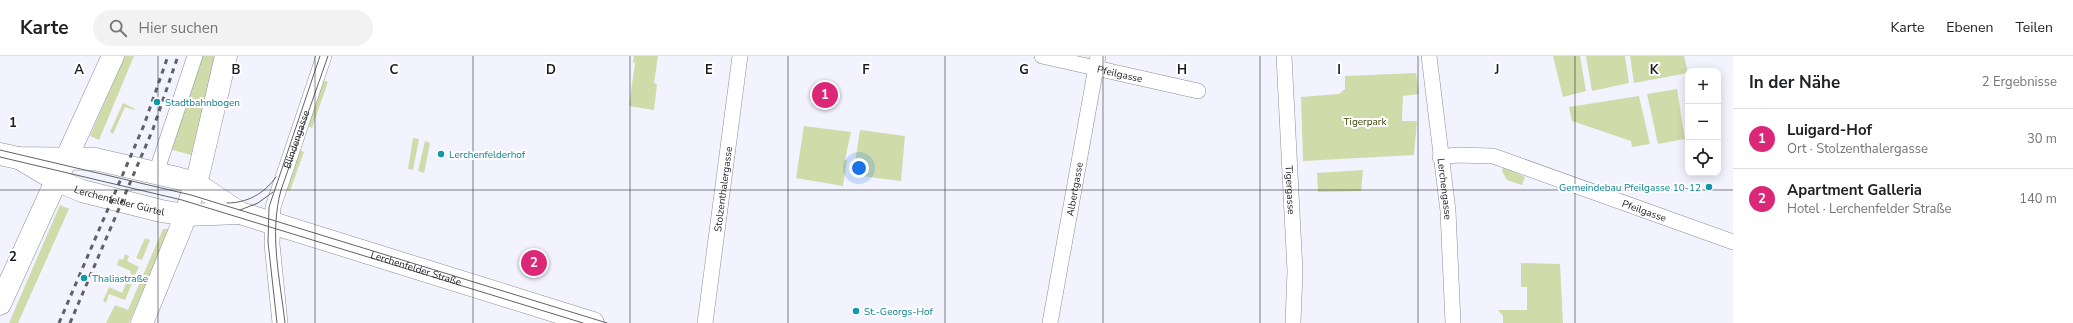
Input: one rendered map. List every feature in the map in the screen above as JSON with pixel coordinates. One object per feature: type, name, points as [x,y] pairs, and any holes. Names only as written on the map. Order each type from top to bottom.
[{"type":"main road","points":[[0,304],[113,56]]},
{"type":"main road","points":[[142,323],[185,215],[195,183],[226,56]]},
{"type":"main road","name":"Lerchenfelder Gürtel","points":[[9,156],[99,160],[195,183]]},
{"type":"main road","name":"Lerchenfelder Gürtel","points":[[9,156],[56,180],[82,191],[166,213],[185,215]]},
{"type":"main road","name":"Lerchenfelder Straße","points":[[195,183],[240,213],[592,323]]},
{"type":"main road","name":"Lerchenfelder Straße","points":[[185,215],[240,213]]},
{"type":"street","points":[[156,173],[195,56]]},
{"type":"street","name":"Blindengasse","points":[[280,323],[272,244],[273,207],[280,181],[324,56]]},
{"type":"street","name":"Stolzenthalergasse","points":[[705,323],[740,56]]},
{"type":"street","name":"Pfeilgasse","points":[[1042,56],[1098,62],[1198,90]]},
{"type":"street","name":"Tigergasse","points":[[1284,56],[1295,271],[1293,323]]},
{"type":"street","name":"Lerchengasse","points":[[1429,56],[1440,157],[1448,211],[1453,323]]},
{"type":"street","name":"Albertgasse","points":[[1050,323],[1098,62]]},
{"type":"street","name":"Pfeilgasse","points":[[1440,157],[1457,155],[1493,156],[1733,242]]},
{"type":"green space","points":[[125,56],[134,56],[99,140],[90,136]]},
{"type":"green space","points":[[201,56],[215,56],[191,155],[169,149]]},
{"type":"green space","points":[[634,56],[658,56],[654,83],[657,84],[654,110],[629,106],[635,63],[633,62]]},
{"type":"green space","points":[[1553,56],[1580,56],[1586,91],[1563,97]]},
{"type":"green space","points":[[1586,56],[1625,56],[1629,83],[1592,91]]},
{"type":"green space","points":[[1630,56],[1684,56],[1687,68],[1685,68],[1685,74],[1634,83]]},
{"type":"green space","name":"Tigerpark","points":[[1416,73],[1419,94],[1403,96],[1402,121],[1417,121],[1414,155],[1303,161],[1301,97],[1339,94],[1345,89],[1345,76]]},
{"type":"green space","points":[[323,80],[328,82],[312,128],[308,126]]},
{"type":"green space","points":[[1677,89],[1685,139],[1658,144],[1647,94]]},
{"type":"green space","points":[[1639,96],[1650,144],[1632,147],[1631,141],[1572,121],[1569,107]]},
{"type":"green space","points":[[123,103],[135,109],[125,107],[113,134],[110,132]]},
{"type":"green space","points":[[804,126],[851,132],[845,160],[847,160],[843,186],[796,178]]},
{"type":"green space","points":[[860,130],[905,136],[901,181],[853,175]]},
{"type":"green space","points":[[413,138],[419,139],[413,170],[408,169]]},
{"type":"green space","points":[[425,141],[430,143],[424,173],[418,171]]},
{"type":"green space","points":[[300,150],[304,152],[290,191],[286,189]]},
{"type":"green space","points":[[1503,167],[1525,177],[1522,185],[1507,180],[1502,171]]},
{"type":"green space","points":[[1363,170],[1361,191],[1318,192],[1317,173]]},
{"type":"green space","points":[[60,205],[69,209],[18,323],[9,323]]},
{"type":"green space","points":[[163,229],[170,229],[129,323],[106,323],[115,305],[128,310]]},
{"type":"green space","points":[[145,238],[150,240],[142,260],[136,258]]},
{"type":"green space","points":[[125,254],[129,256],[127,261],[139,267],[135,275],[130,274],[131,271],[117,265],[119,259],[123,260]]},
{"type":"green space","points":[[1521,263],[1560,264],[1563,323],[1503,323],[1503,316],[1498,310],[1527,310],[1527,287],[1521,287]]},
{"type":"green space","points":[[128,279],[133,281],[125,300],[109,294],[106,303],[103,301],[109,287],[122,293]]},
{"type":"tram line","points":[[277,323],[268,242],[269,207],[320,56]]},
{"type":"tram line","points":[[285,323],[278,273],[276,240],[278,207],[281,190],[328,56]]},
{"type":"tram line","points":[[0,150],[191,195],[607,323]]},
{"type":"tram line","points":[[0,157],[182,200],[583,323]]},
{"type":"tram line","points":[[227,203],[234,203],[248,199],[260,193],[276,177]]},
{"type":"tram line","points":[[240,210],[258,203],[273,192]]},
{"type":"railway","points":[[59,323],[144,125],[168,56]]},
{"type":"railway","points":[[70,323],[153,129],[178,56]]},
{"type":"place","name":"Luigard-Hof","points":[[825,95]]},
{"type":"place","name":"Stadtbahnbogen","points":[[157,102]]},
{"type":"place","name":"Lerchenfelderhof","points":[[441,154]]},
{"type":"place","name":"Gemeindebau Pfeilgasse 10-12","points":[[1709,187]]},
{"type":"place","name":"Apartment Galleria","points":[[534,263]]},
{"type":"place","name":"Thaliastraße","points":[[84,278]]},
{"type":"place","name":"St.-Georgs-Hof","points":[[856,311]]}]
